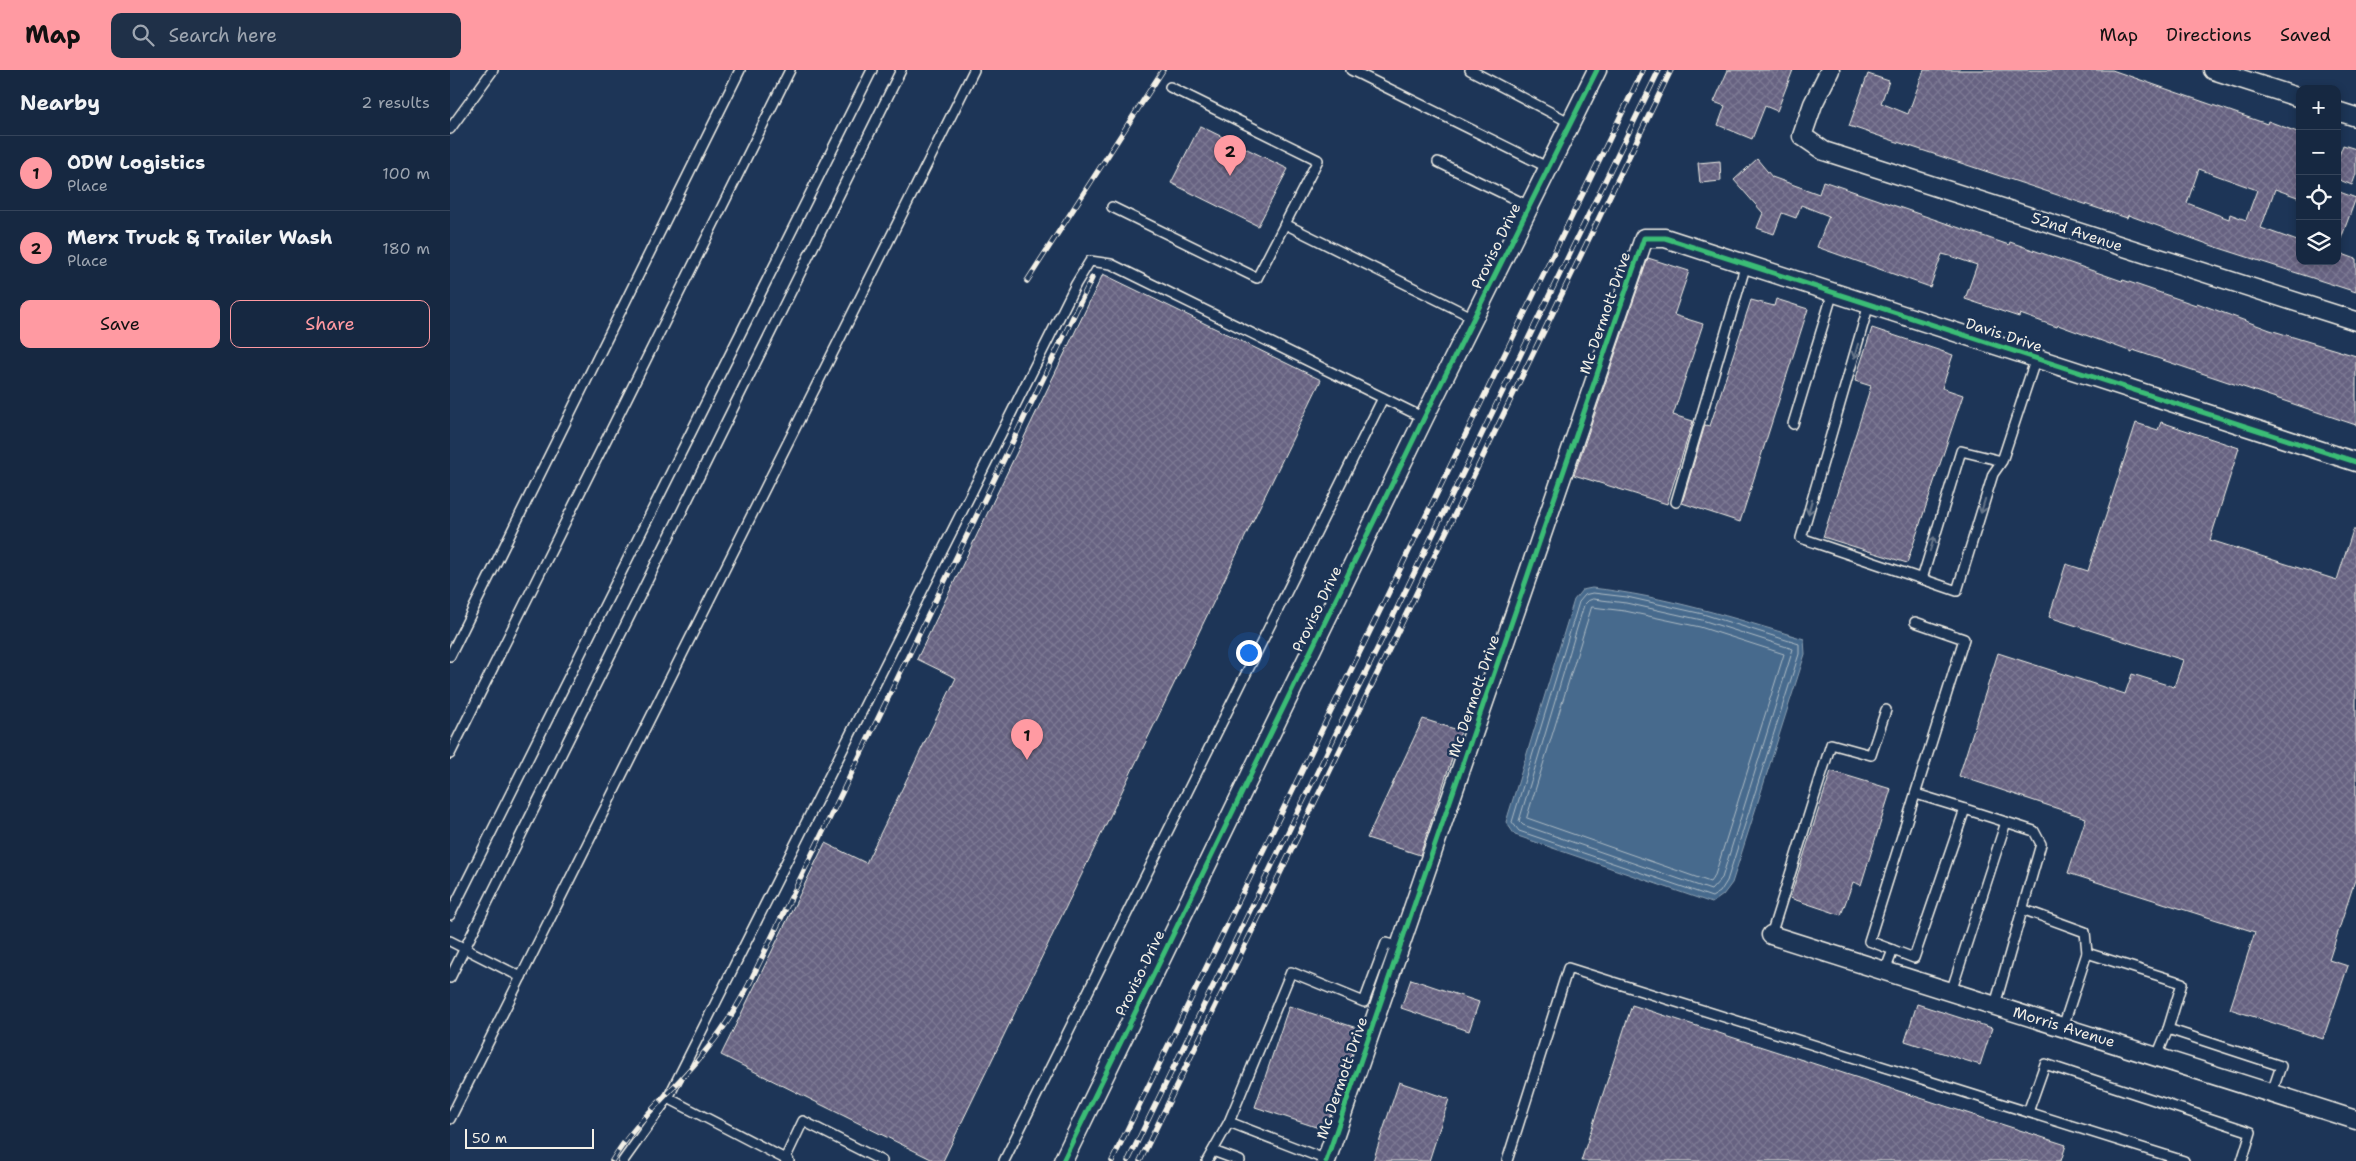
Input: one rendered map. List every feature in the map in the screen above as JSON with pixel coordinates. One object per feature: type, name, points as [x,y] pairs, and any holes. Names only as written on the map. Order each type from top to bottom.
[{"type":"street","name":"Proviso Drive","points":[[1063,1161],[1424,418],[1598,70]]},
{"type":"street","name":"52nd Avenue","points":[[1830,70],[1810,111],[1802,136],[1824,151],[2356,321]]},
{"type":"street","points":[[2213,70],[2296,97]]},
{"type":"street","points":[[2341,112],[2356,117]]},
{"type":"street","name":"Davis Drive","points":[[1644,238],[1665,238],[2356,462]]},
{"type":"street","name":"Mc Dermott Drive","points":[[1327,1160],[1644,238]]},
{"type":"street","name":"Morris Avenue","points":[[1771,935],[2356,1120]]},
{"type":"lane","points":[[450,129],[493,70]]},
{"type":"lane","points":[[450,656],[740,70]]},
{"type":"lane","points":[[450,754],[790,70]]},
{"type":"lane","points":[[450,915],[872,70]]},
{"type":"lane","points":[[450,978],[901,70]]},
{"type":"lane","points":[[450,1119],[974,70]]},
{"type":"lane","points":[[1351,70],[1549,168]]},
{"type":"lane","points":[[1470,70],[1571,123]]},
{"type":"lane","points":[[1112,207],[1256,278],[1318,160],[1170,87]]},
{"type":"lane","points":[[1438,162],[1529,206]]},
{"type":"lane","points":[[1285,224],[1474,318]]},
{"type":"lane","points":[[623,1161],[668,1098],[1071,293],[1090,261],[1111,264],[1424,418]]},
{"type":"lane","points":[[1676,502],[1746,264]]},
{"type":"lane","points":[[1793,424],[1833,292]]},
{"type":"lane","points":[[1869,304],[1801,538],[1957,591],[1993,474],[2002,461],[2036,358]]},
{"type":"lane","points":[[1004,1161],[1383,398]]},
{"type":"lane","points":[[1922,579],[1961,451],[2002,461]]},
{"type":"lane","points":[[1915,622],[1964,639],[1869,941],[1914,958],[1965,809]]},
{"type":"lane","points":[[1771,935],[1831,744],[1871,755],[1886,710]]},
{"type":"lane","points":[[1916,794],[2034,831],[2041,844],[1995,1005]]},
{"type":"lane","points":[[1952,992],[2006,822]]},
{"type":"lane","points":[[2022,909],[2085,932],[2087,953],[2063,1027]]},
{"type":"lane","points":[[450,941],[521,977]]},
{"type":"lane","points":[[1207,1161],[1229,1122],[1291,972],[1364,1002],[1386,943],[1401,947]]},
{"type":"lane","points":[[1885,971],[1893,950]]},
{"type":"lane","points":[[2087,953],[2182,983],[2168,1029],[2157,1056]]},
{"type":"lane","points":[[1507,1161],[1568,968],[2184,1161]]},
{"type":"lane","points":[[2168,1029],[2281,1066],[2272,1092]]},
{"type":"lane","points":[[2028,1112],[2045,1064],[2252,1132],[2242,1161]]},
{"type":"lane","points":[[668,1098],[787,1160],[803,1121],[882,1161]]},
{"type":"lane","points":[[1229,1122],[1327,1160]]},
{"type":"lane","points":[[1213,1152],[1240,1161]]},
{"type":"water","points":[[1592,588],[1673,602],[1804,639],[1805,654],[1732,883],[1723,895],[1712,903],[1515,835],[1506,822],[1574,600],[1582,590]]},
{"type":"building","points":[[1728,70],[1793,70],[1777,111],[1765,106],[1752,139],[1718,125],[1725,106],[1714,102]]},
{"type":"building","points":[[1924,70],[2112,70],[2267,124],[2268,121],[2296,132],[2296,197],[2275,189],[2261,228],[2296,241],[2296,265],[2341,265],[2341,253],[2356,259],[2356,292],[2213,246],[2128,215],[2127,218],[1849,126],[1868,74],[1889,81],[1881,103],[1908,114]],"holes":[[[2199,169],[2257,190],[2246,220],[2230,214],[2229,219],[2187,203]]]},
{"type":"building","points":[[1200,126],[1288,169],[1258,226],[1171,183]]},
{"type":"building","points":[[2343,145],[2356,149],[2356,174],[2352,185],[2341,181],[2341,150]]},
{"type":"building","points":[[1757,159],[1772,177],[1819,194],[1823,181],[2009,245],[2010,242],[2122,281],[2196,305],[2197,303],[2270,330],[2356,356],[2356,425],[2133,350],[2132,352],[2058,325],[2057,327],[2020,314],[2019,317],[1965,299],[1977,265],[1950,256],[1942,254],[1930,287],[1817,247],[1829,216],[1801,205],[1796,218],[1782,213],[1774,234],[1757,228],[1763,213],[1734,180]]},
{"type":"building","points":[[1720,161],[1721,181],[1700,183],[1698,163]]},
{"type":"building","points":[[2341,192],[2356,198],[2341,239]]},
{"type":"building","points":[[1648,258],[1689,271],[1674,315],[1703,324],[1673,415],[1693,421],[1667,504],[1574,475]]},
{"type":"building","points":[[1103,274],[1321,380],[943,1161],[935,1161],[721,1055],[825,843],[866,863],[956,678],[917,659]]},
{"type":"building","points":[[1776,299],[1808,309],[1740,522],[1682,503],[1705,425],[1710,426],[1751,300],[1774,306]]},
{"type":"building","points":[[1872,328],[1953,355],[1942,388],[1963,395],[1907,563],[1823,537],[1871,386],[1855,381]]},
{"type":"building","points":[[2161,422],[2239,448],[2210,540],[2337,580],[2353,530],[2356,530],[2356,877],[2329,960],[2348,966],[2323,1039],[2230,1009],[2255,932],[2068,873],[2086,818],[1959,776],[1998,653],[2125,694],[2132,674],[2174,687],[2183,660],[2049,617],[2066,564],[2088,571],[2136,423],[2158,430]]},
{"type":"building","points":[[1423,719],[1461,731],[1420,855],[1367,838]]},
{"type":"building","points":[[1831,771],[1891,789],[1861,885],[1853,882],[1841,915],[1790,898]]},
{"type":"building","points":[[1411,979],[1479,1002],[1469,1031],[1401,1008]]},
{"type":"building","points":[[1917,1004],[1992,1028],[1980,1065],[1905,1041]]},
{"type":"building","points":[[1632,1005],[2066,1145],[2061,1161],[1581,1161]]},
{"type":"building","points":[[1289,1006],[1360,1029],[1325,1130],[1255,1107]]},
{"type":"building","points":[[1399,1082],[1449,1099],[1429,1161],[1373,1161]]},
{"type":"railway","points":[[1027,281],[1163,70]]},
{"type":"railway","points":[[1112,1161],[1643,70]]},
{"type":"railway","points":[[1128,1161],[1659,70]]},
{"type":"railway","points":[[1140,1161],[1671,70]]},
{"type":"railway","points":[[612,1161],[633,1131],[713,1041],[730,1018],[744,993],[1092,278]]},
{"type":"cycle path","points":[[1063,1161],[1424,418],[1597,70]]},
{"type":"cycle path","points":[[1326,1161],[1644,238],[1665,238],[2356,462]]},
{"type":"place","name":"Merx Truck & Trailer Wash","points":[[1230,176]]},
{"type":"place","name":"ODW Logistics","points":[[1027,760]]}]
